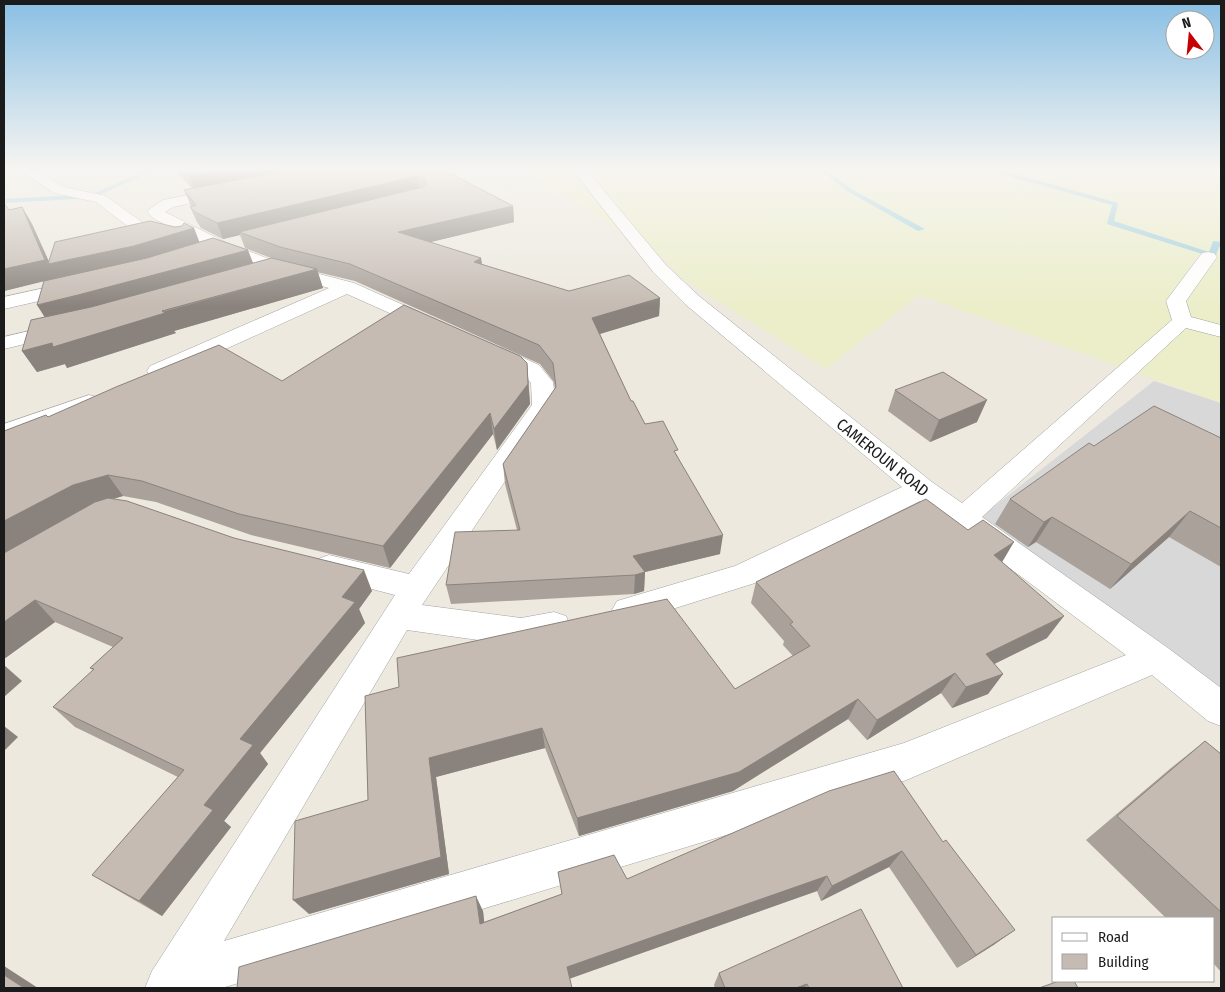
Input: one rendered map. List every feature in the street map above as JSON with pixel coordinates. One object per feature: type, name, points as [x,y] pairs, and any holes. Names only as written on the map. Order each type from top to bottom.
[{"type":"street","points":[[121,214],[140,228],[221,247]]},
{"type":"street","points":[[158,214],[221,247],[279,268],[347,287],[443,330]]},
{"type":"street","name":"CAMEROUN ROAD","points":[[616,214],[660,269],[692,300],[922,489],[1156,658],[1221,709]]},
{"type":"street","points":[[194,256],[249,240]]},
{"type":"street","points":[[1182,321],[1176,301],[1208,257]]},
{"type":"street","points":[[251,276],[279,268]]},
{"type":"street","points":[[4,302],[91,283]]},
{"type":"street","points":[[142,378],[347,287]]},
{"type":"street","points":[[1182,321],[1221,331]]},
{"type":"street","points":[[963,518],[1182,321]]},
{"type":"street","points":[[4,343],[77,325]]},
{"type":"street","points":[[173,983],[408,602],[544,405],[542,382],[531,370],[478,346]]},
{"type":"street","points":[[4,432],[106,394]]},
{"type":"street","points":[[304,561],[408,602],[521,632],[595,619],[744,575],[922,489]]},
{"type":"street","points":[[173,983],[904,762],[1156,658]]},
{"type":"shaded area","points":[[1154,381],[1221,403],[1221,709],[978,519]]},
{"type":"green space","points":[[594,214],[1221,214],[1221,403],[919,295],[826,369],[683,279],[662,257]]},
{"type":"building","points":[[4,214],[25,214],[45,260],[4,269]]},
{"type":"building","points":[[200,214],[254,214],[217,223]]},
{"type":"building","points":[[311,214],[476,214],[398,232],[481,258],[474,262],[569,291],[629,275],[660,298],[592,318],[631,401],[633,401],[645,424],[663,421],[678,450],[674,451],[723,535],[633,556],[645,572],[635,575],[446,585],[455,532],[520,530],[503,464],[556,387],[553,363],[539,345],[350,264],[280,247],[239,232]]},
{"type":"building","points":[[150,221],[175,227],[182,226],[184,223],[194,228],[134,246],[48,264],[55,242]]},
{"type":"building","points":[[213,238],[248,250],[37,305],[44,281],[147,258]]},
{"type":"building","points":[[272,258],[317,269],[162,311],[165,313],[53,347],[52,343],[22,351],[31,320],[91,307]]},
{"type":"building","points":[[404,305],[520,356],[527,363],[528,384],[494,429],[490,413],[383,546],[239,514],[142,481],[108,475],[73,485],[4,521],[4,431],[46,415],[48,417],[219,345],[282,381]]},
{"type":"building","points":[[943,372],[987,400],[939,420],[895,390]]},
{"type":"building","points":[[1154,406],[1221,438],[1221,528],[1190,511],[1131,564],[1052,517],[1044,522],[1010,499],[1089,443],[1094,446]]},
{"type":"building","points":[[108,498],[127,501],[234,538],[364,570],[342,597],[355,602],[240,739],[253,745],[204,805],[213,810],[139,901],[92,875],[184,770],[53,707],[94,669],[90,668],[123,638],[35,600],[4,622],[4,553],[95,502]]},
{"type":"building","points":[[926,499],[968,530],[983,520],[1014,542],[994,555],[1064,616],[986,654],[1003,674],[966,687],[955,673],[877,720],[858,699],[739,772],[577,818],[542,728],[429,758],[441,857],[293,900],[295,821],[368,800],[365,696],[399,687],[397,658],[667,599],[735,689],[810,646],[790,624],[793,622],[756,582]]},
{"type":"building","points":[[1205,741],[1221,754],[1221,912],[1117,816]]},
{"type":"building","points":[[894,771],[943,842],[946,840],[1015,930],[976,955],[902,851],[832,886],[827,876],[567,967],[572,988],[237,988],[239,967],[476,896],[480,924],[562,894],[558,872],[614,855],[627,879],[829,791]]},
{"type":"building","points":[[861,909],[903,988],[809,988],[807,984],[796,988],[725,988],[719,973]]},
{"type":"building","points":[[4,975],[24,988],[4,988]]},
{"type":"building","points":[[1056,982],[1075,982],[1078,988],[1039,988]]},
{"type":"waterway","points":[[894,214],[921,229]]},
{"type":"waterway","points":[[1113,214],[1110,222],[1212,255],[1216,243],[1221,245]]}]
